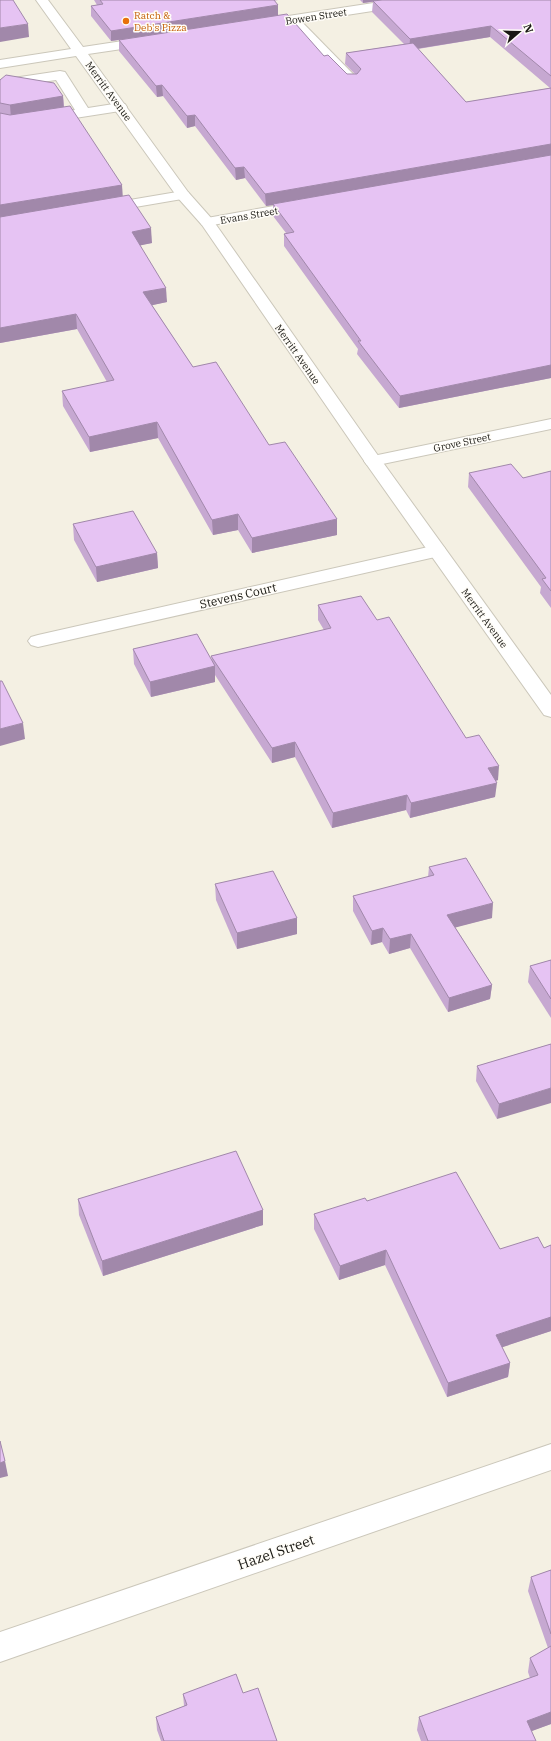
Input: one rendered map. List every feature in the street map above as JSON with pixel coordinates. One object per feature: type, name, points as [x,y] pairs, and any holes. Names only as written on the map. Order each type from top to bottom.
[{"type":"street","name":"Merritt Avenue","points":[[42,0],[183,195],[207,222],[437,551],[551,710]]},
{"type":"street","name":"Bowen Street","points":[[246,27],[418,0]]},
{"type":"street","points":[[292,20],[352,81]]},
{"type":"street","points":[[0,64],[162,40]]},
{"type":"street","points":[[0,84],[60,75],[84,112]]},
{"type":"street","points":[[0,122],[11,124],[120,107]]},
{"type":"street","points":[[21,112],[49,118]]},
{"type":"street","points":[[92,210],[183,195]]},
{"type":"street","name":"Evans Street","points":[[207,222],[316,203]]},
{"type":"street","name":"Grove Street","points":[[374,461],[551,424]]},
{"type":"street","name":"Stevens Court","points":[[38,641],[437,551]]},
{"type":"street","name":"Hazel Street","points":[[0,1647],[551,1457]]},
{"type":"building","points":[[0,0],[13,0],[28,24],[0,28]]},
{"type":"building","points":[[100,0],[274,0],[278,5],[111,31],[91,6],[103,4]]},
{"type":"building","points":[[551,0],[551,76],[491,26],[410,39],[373,1]]},
{"type":"building","points":[[287,14],[324,56],[328,55],[347,74],[357,74],[361,69],[346,53],[413,43],[466,102],[551,88],[551,144],[265,194],[244,167],[235,168],[195,115],[187,116],[162,85],[156,86],[119,40]]},
{"type":"building","points":[[6,75],[54,83],[63,96],[10,105],[0,103],[0,80]]},
{"type":"building","points":[[70,106],[122,185],[0,205],[0,113],[10,115]]},
{"type":"building","points":[[551,155],[551,365],[400,396],[358,341],[361,341],[284,234],[294,232],[273,204]]},
{"type":"building","points":[[129,195],[151,228],[132,232],[166,288],[143,292],[193,367],[216,362],[269,445],[285,442],[337,519],[252,538],[238,514],[212,520],[157,422],[89,437],[62,391],[114,380],[76,314],[0,328],[0,217]]},
{"type":"building","points":[[511,464],[523,478],[551,471],[551,591],[542,579],[546,578],[469,473]]},
{"type":"building","points":[[133,511],[157,553],[96,567],[73,524]]},
{"type":"building","points":[[361,596],[377,620],[389,617],[466,738],[479,735],[499,766],[488,768],[497,783],[411,803],[407,795],[333,813],[295,742],[272,748],[211,656],[331,628],[318,605]]},
{"type":"building","points":[[197,634],[215,666],[150,682],[133,649]]},
{"type":"building","points":[[0,681],[2,681],[23,723],[0,729]]},
{"type":"building","points":[[466,858],[493,903],[447,915],[492,985],[449,998],[411,934],[390,939],[383,928],[372,931],[353,896],[434,875],[429,867]]},
{"type":"building","points":[[273,871],[297,918],[237,933],[215,884]]},
{"type":"building","points":[[551,960],[551,999],[530,966]]},
{"type":"building","points":[[551,1044],[551,1088],[499,1104],[477,1066]]},
{"type":"building","points":[[236,1151],[263,1210],[102,1261],[78,1199]]},
{"type":"building","points":[[456,1172],[500,1249],[538,1237],[544,1248],[551,1245],[551,1317],[496,1335],[510,1363],[448,1383],[386,1250],[340,1266],[314,1214],[365,1198],[367,1201]]},
{"type":"building","points":[[0,1441],[5,1461],[0,1463]]},
{"type":"building","points":[[551,1570],[551,1634],[531,1577]]},
{"type":"building","points":[[551,1646],[551,1712],[527,1721],[536,1741],[428,1741],[419,1717],[538,1675],[530,1658]]},
{"type":"building","points":[[236,1674],[243,1693],[258,1688],[277,1741],[164,1741],[156,1717],[187,1705],[183,1694]]},
{"type":"place","name":"Ratch & Deb's Pizza","points":[[126,21]]}]
